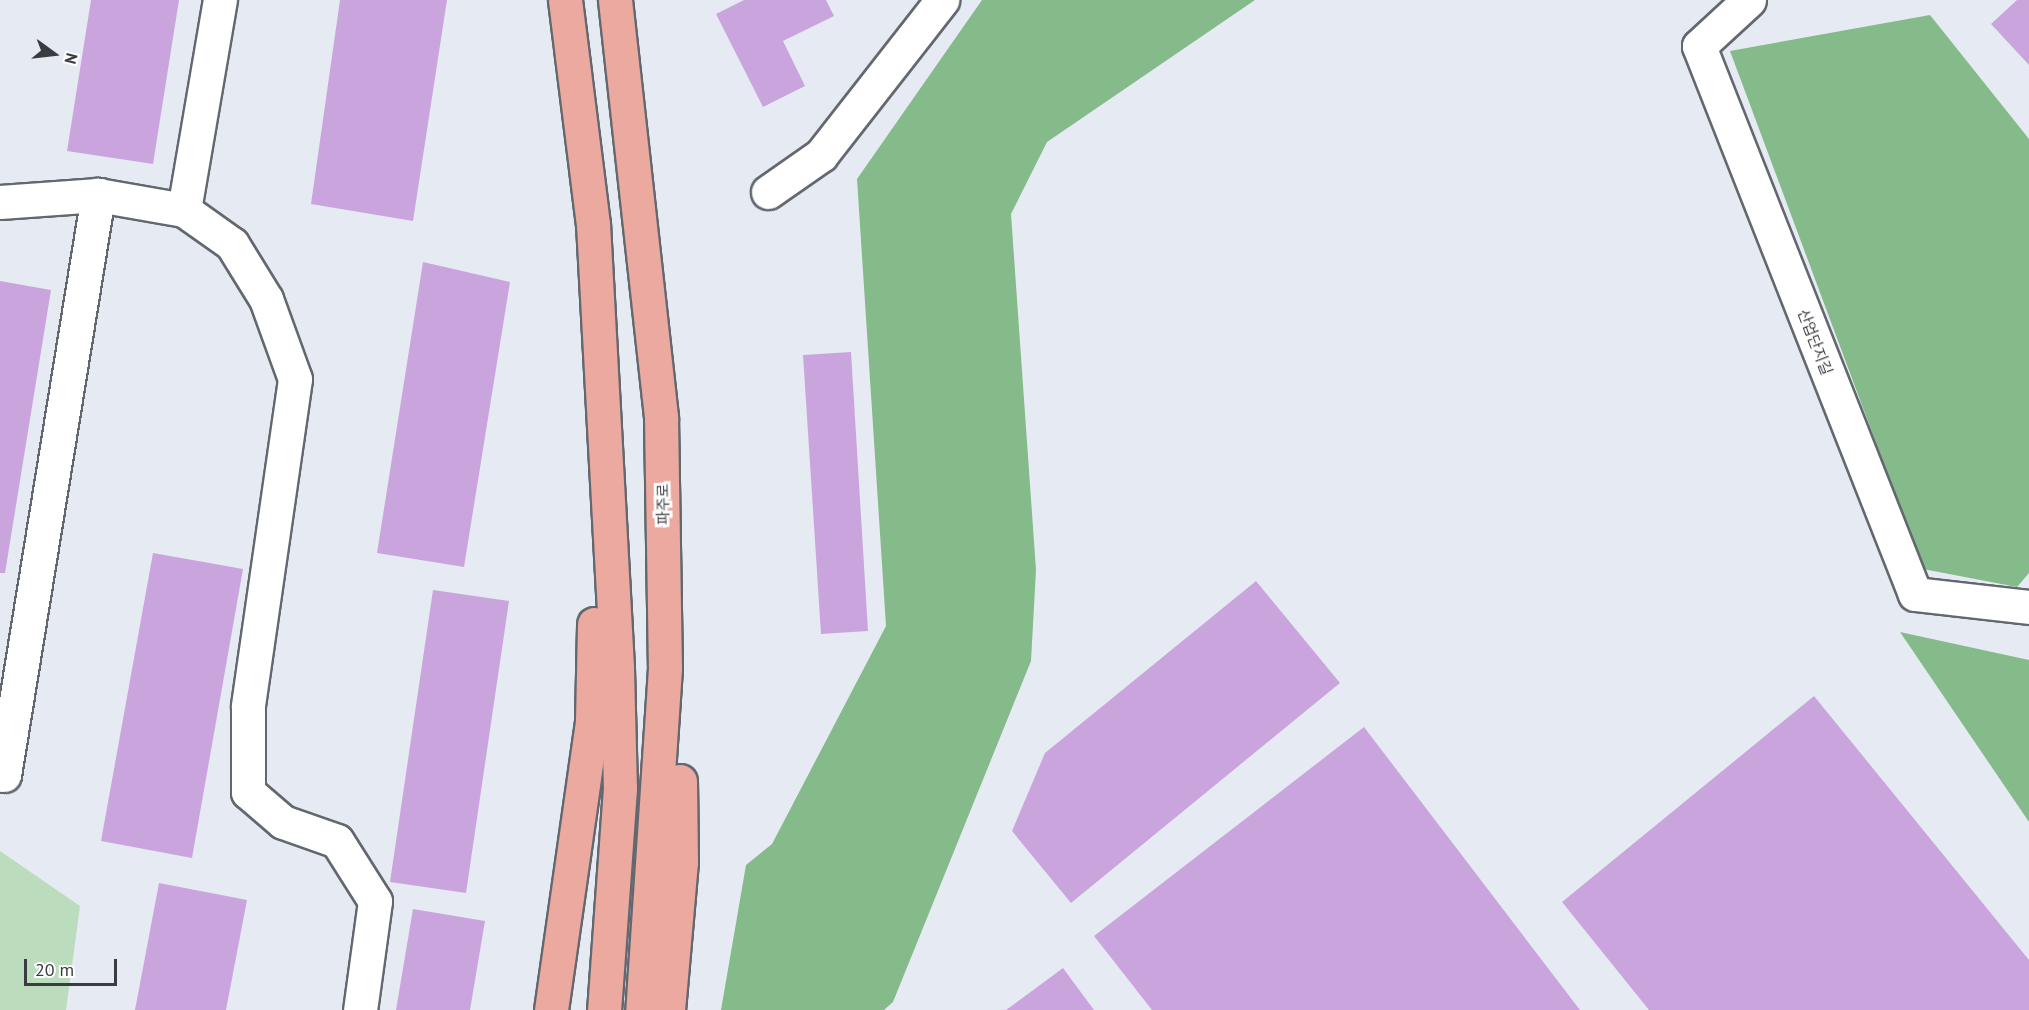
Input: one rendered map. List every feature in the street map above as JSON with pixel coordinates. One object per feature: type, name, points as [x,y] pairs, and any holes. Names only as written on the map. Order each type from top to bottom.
[{"type":"main road","points":[[565,0],[593,224],[603,388],[620,788],[604,1010]]},
{"type":"main road","name":"파주로","points":[[615,0],[662,417],[665,668],[642,1010]]},
{"type":"main road","points":[[551,1010],[592,721],[603,388]]},
{"type":"main road","points":[[662,417],[679,541],[681,862],[668,1010]]},
{"type":"street","points":[[184,210],[220,0]]},
{"type":"street","points":[[768,192],[821,155],[942,0]]},
{"type":"street","name":"산업단지길","points":[[1749,0],[1699,46],[1915,594],[2029,607]]},
{"type":"street","points":[[4,775],[98,195]]},
{"type":"street","points":[[0,202],[98,195],[184,210],[232,244],[266,298],[295,379],[248,707],[248,792],[283,822],[337,841],[370,892],[375,902],[360,1010]]},
{"type":"green space","points":[[982,0],[1255,0],[1047,142],[1011,214],[1036,570],[1031,661],[893,1002],[884,1010],[721,1010],[746,865],[772,844],[886,626],[857,179]]},
{"type":"green space","points":[[1930,15],[2029,139],[2029,573],[2017,587],[1923,569],[1730,51]]},
{"type":"green space","points":[[1900,632],[2029,660],[2029,822]]},
{"type":"green space","points":[[0,851],[80,906],[66,1010],[0,1010]]},
{"type":"building","points":[[91,0],[179,0],[153,164],[67,151]]},
{"type":"building","points":[[340,0],[447,0],[413,221],[311,204]]},
{"type":"building","points":[[744,0],[826,0],[834,16],[783,41],[805,86],[763,107],[716,14]]},
{"type":"building","points":[[2017,0],[2029,0],[2029,65],[1991,24]]},
{"type":"building","points":[[423,262],[510,282],[464,567],[377,553]]},
{"type":"building","points":[[0,281],[51,290],[5,573],[0,573]]},
{"type":"building","points":[[851,352],[868,631],[821,634],[803,355]]},
{"type":"building","points":[[153,553],[243,569],[192,858],[101,841]]},
{"type":"building","points":[[1256,581],[1340,683],[1071,903],[1012,831],[1045,753]]},
{"type":"building","points":[[433,590],[509,601],[466,893],[390,882]]},
{"type":"building","points":[[1814,696],[2029,960],[2029,1010],[1649,1010],[1562,902]]},
{"type":"building","points":[[1364,727],[1580,1010],[1152,1010],[1094,936]]},
{"type":"building","points":[[159,883],[247,900],[226,1010],[135,1010]]},
{"type":"building","points":[[413,909],[485,921],[470,1010],[396,1010]]},
{"type":"building","points":[[1063,968],[1094,1010],[1006,1010]]}]
